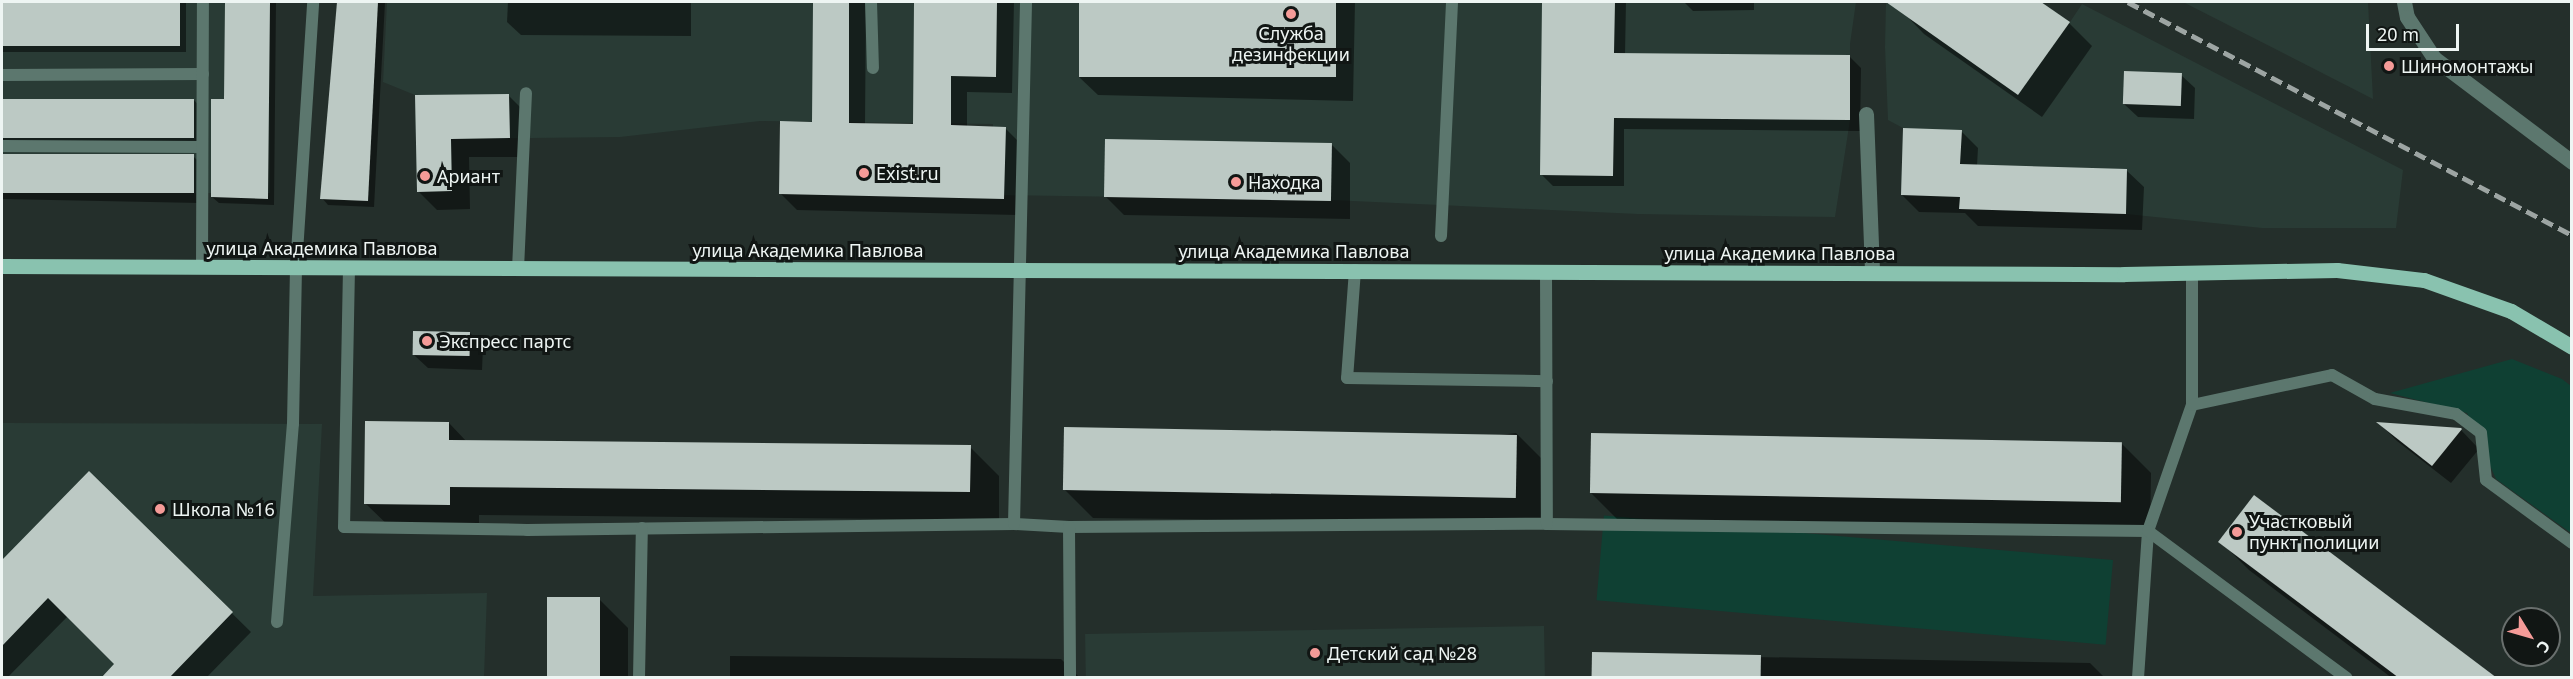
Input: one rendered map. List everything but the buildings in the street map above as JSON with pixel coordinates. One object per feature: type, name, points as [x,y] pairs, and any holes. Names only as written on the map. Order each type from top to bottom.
[{"type":"main road","name":"улица Академика Павлова","points":[[2,266],[2192,274],[2337,270],[2424,280],[2511,311],[2571,347]]},
{"type":"street","points":[[2404,2],[2407,18],[2434,57],[2571,162]]},
{"type":"street","points":[[1866,114],[1872,273]]},
{"type":"lane","points":[[202,267],[203,2]]},
{"type":"lane","points":[[277,622],[293,424],[296,268],[313,2]]},
{"type":"lane","points":[[871,2],[873,68]]},
{"type":"lane","points":[[1014,524],[1026,2]]},
{"type":"lane","points":[[1441,236],[1452,2]]},
{"type":"lane","points":[[2,75],[203,74]]},
{"type":"lane","points":[[518,268],[526,93]]},
{"type":"lane","points":[[2,146],[202,147]]},
{"type":"lane","points":[[349,268],[344,527],[527,530],[1014,524],[1069,527],[1547,524],[2148,531],[2347,678]]},
{"type":"lane","points":[[1355,270],[1347,378],[1547,381]]},
{"type":"lane","points":[[1546,272],[1547,524]]},
{"type":"lane","points":[[2138,678],[2148,531],[2192,405],[2192,274]]},
{"type":"lane","points":[[2192,405],[2332,375],[2375,399],[2456,414],[2481,433],[2486,480],[2571,543]]},
{"type":"lane","points":[[1069,527],[1070,678]]},
{"type":"lane","points":[[639,678],[642,528]]},
{"type":"shaded area","points":[[2,2],[270,2],[270,193],[2,193]]},
{"type":"shaded area","points":[[387,2],[1856,2],[1850,44],[1850,120],[1835,217],[1638,214],[1331,200],[991,195],[993,124],[760,121],[620,137],[451,139],[452,191],[417,192],[415,95],[383,82]]},
{"type":"shaded area","points":[[1886,2],[2041,2],[2070,22],[2082,4],[2403,170],[2396,228],[2262,228],[2126,214],[1959,209],[1959,197],[1901,195],[1903,128],[1888,120]]},
{"type":"shaded area","points":[[2183,2],[2368,2],[2373,99]]},
{"type":"shaded area","name":"Школа №16","points":[[2,423],[322,424],[313,596],[487,593],[484,677],[2,678]]},
{"type":"shaded area","name":"Детский сад №28","points":[[1544,626],[1545,677],[1086,678],[1085,634]]},
{"type":"green space","points":[[2512,359],[2562,379],[2571,386],[2571,533],[2496,479],[2467,413],[2390,393]]},
{"type":"green space","points":[[1604,515],[2113,560],[2106,645],[1597,600]]},
{"type":"railway","points":[[2128,2],[2572,235]]},
{"type":"place","name":"Служба дезинфекции","points":[[1291,14]]},
{"type":"place","name":"Шиномонтажы","points":[[2389,66]]},
{"type":"place","name":"Exist.ru","points":[[864,173]]},
{"type":"place","name":"Ариант","points":[[425,176]]},
{"type":"place","name":"Находка","points":[[1236,182]]},
{"type":"place","name":"Экспресс партс","points":[[427,341]]},
{"type":"place","name":"Школа №16","points":[[160,509]]},
{"type":"place","name":"Участковый пункт полиции","points":[[2237,532]]},
{"type":"place","name":"Детский сад №28","points":[[1315,653]]}]
